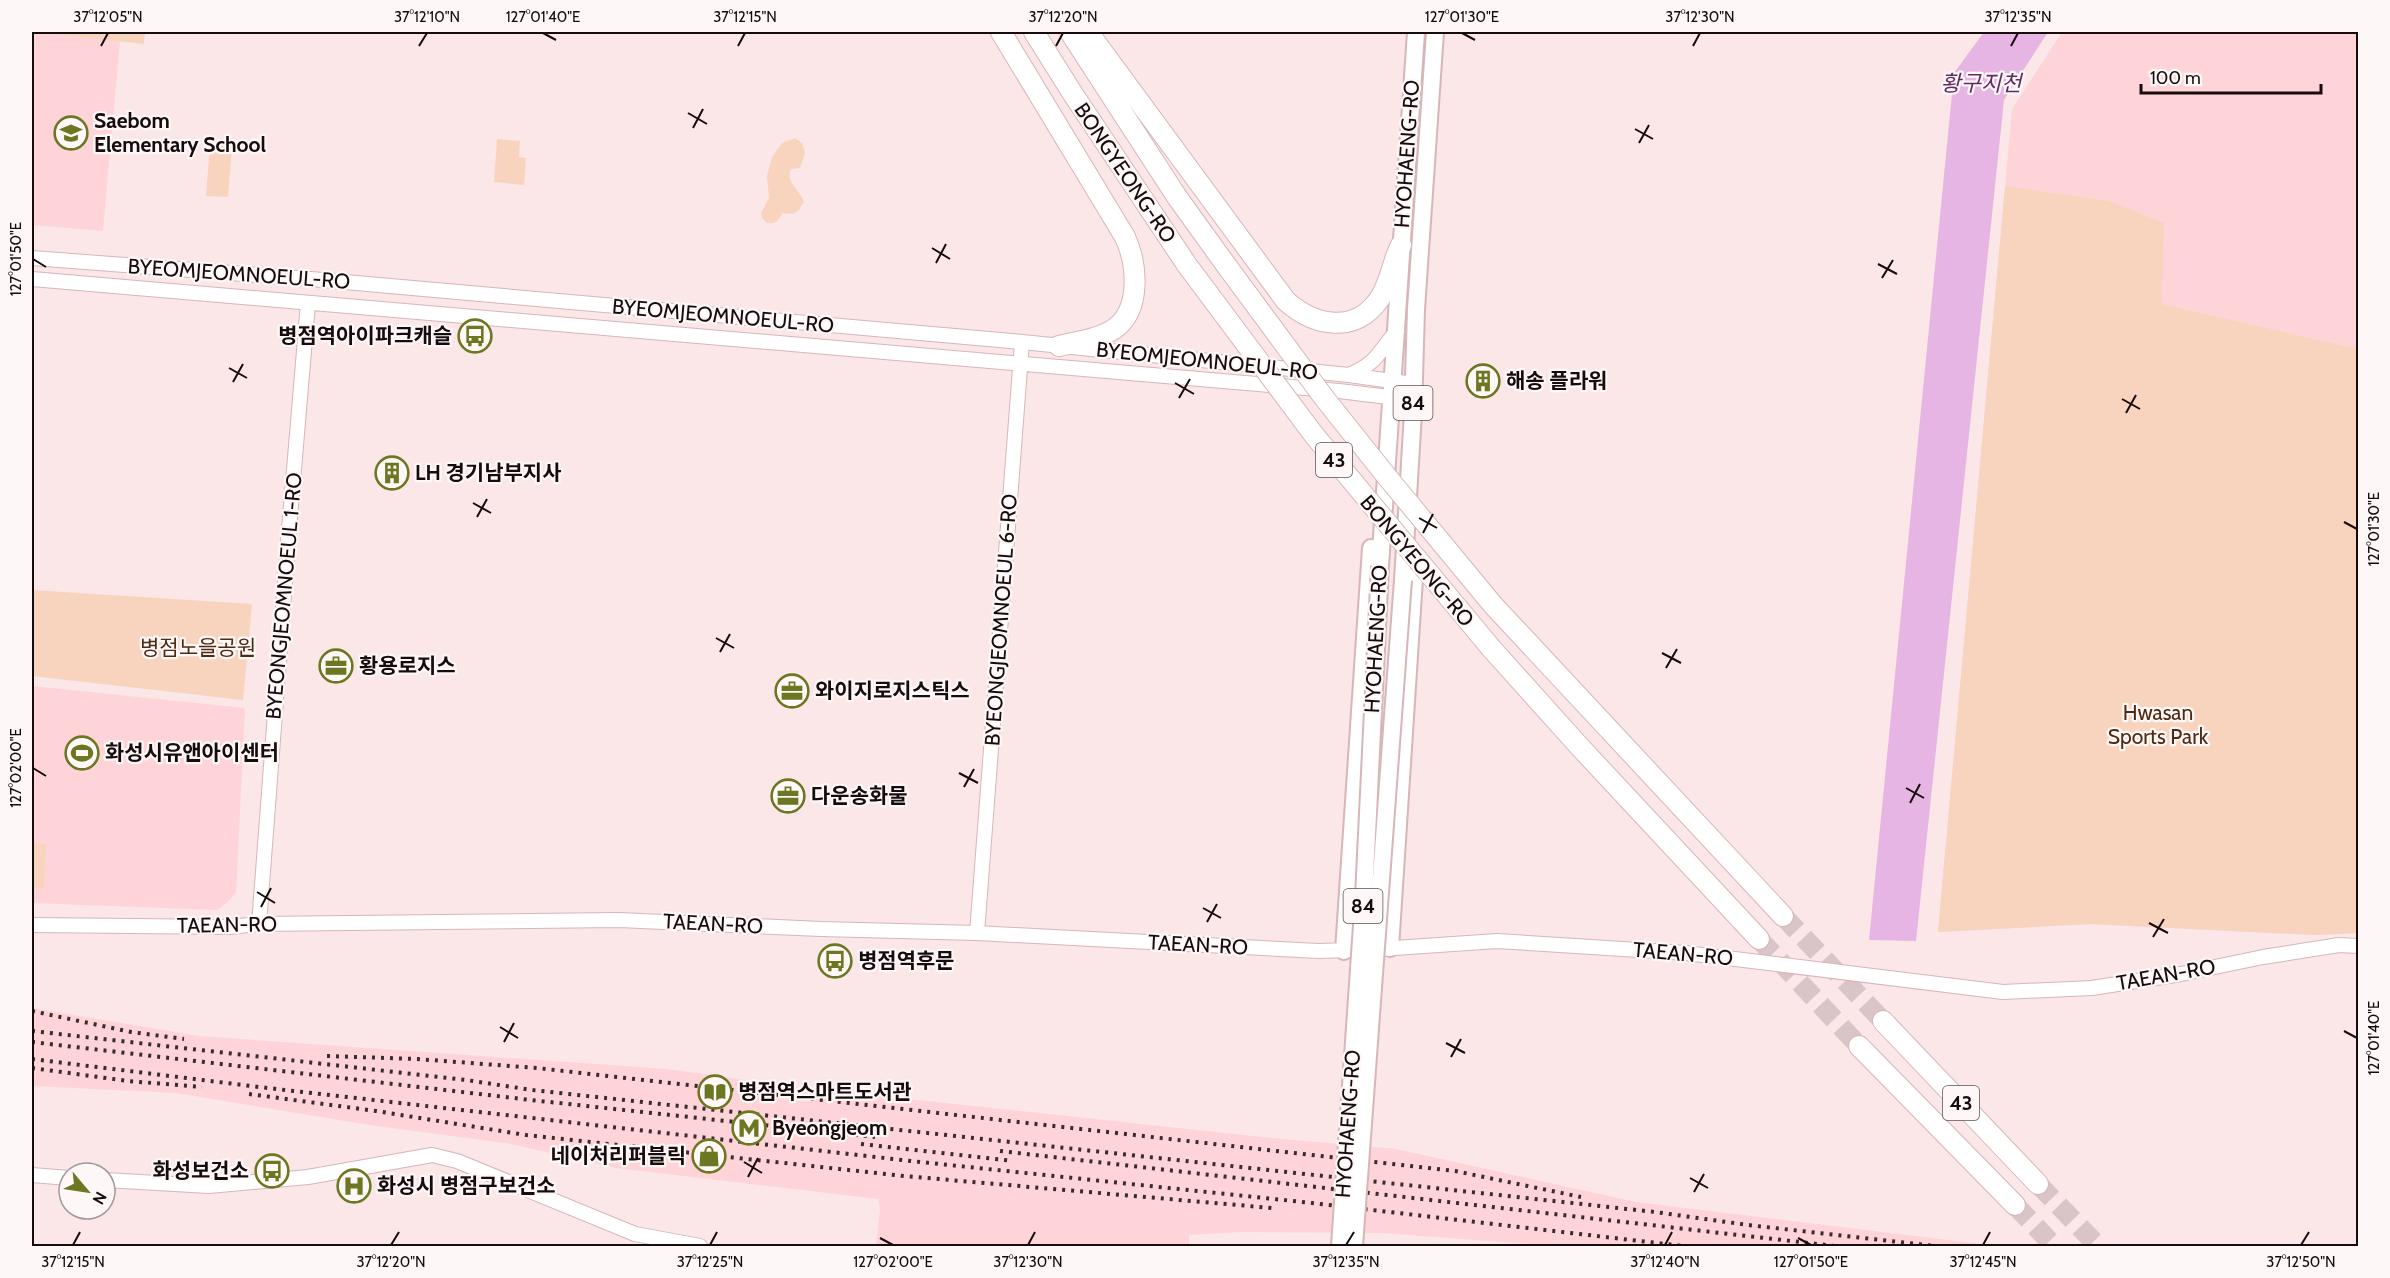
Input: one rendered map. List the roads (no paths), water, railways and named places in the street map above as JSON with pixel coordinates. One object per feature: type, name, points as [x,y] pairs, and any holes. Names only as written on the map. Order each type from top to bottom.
[{"type":"highway","points":[[1001,32],[1125,237],[1136,271],[1131,304],[1125,317],[1115,329],[1059,346]]},
{"type":"highway","name":"BONGYEONG-RO","points":[[1034,32],[1187,265],[1329,453],[1491,648],[1759,939]]},
{"type":"highway","name":"BONGYEONG-RO","points":[[1070,32],[1177,197],[1332,408],[1493,605],[1783,916]]},
{"type":"highway","points":[[1088,32],[1286,301],[1298,312],[1311,319],[1332,323],[1350,320],[1364,314],[1380,297],[1401,245]]},
{"type":"highway","name":"43","points":[[1883,1022],[2038,1184]]},
{"type":"highway","name":"43","points":[[1858,1046],[2014,1205]]},
{"type":"main road","name":"HYOHAENG-RO","points":[[1340,1246],[1364,896],[1380,566],[1416,32]]},
{"type":"main road","name":"HYOHAENG-RO","points":[[1354,1246],[1403,580],[1416,309],[1435,32]]},
{"type":"main road","points":[[1390,948],[1414,591],[1417,493],[1410,466]]},
{"type":"main road","points":[[1344,951],[1374,506],[1386,481]]},
{"type":"street","name":"BYEOMJEOMNOEUL-RO","points":[[32,258],[392,286],[1022,342],[1345,375],[1392,389],[1413,392]]},
{"type":"street","points":[[224,296],[231,290],[232,280],[227,273]]},
{"type":"street","name":"BYEOMJEOMNOEUL-RO","points":[[32,279],[1339,391],[1392,389]]},
{"type":"street","points":[[388,310],[385,301],[386,292],[392,286]]},
{"type":"street","name":"BYEONGJEOMNOEUL 1-RO","points":[[260,924],[308,303]]},
{"type":"street","points":[[597,328],[604,322],[605,313],[601,305]]},
{"type":"street","points":[[739,340],[735,333],[736,325],[744,318]]},
{"type":"street","points":[[1339,391],[1343,387],[1345,375],[1364,369],[1377,358],[1396,331]]},
{"type":"street","points":[[959,359],[964,353],[964,344],[960,337]]},
{"type":"street","name":"BYEONGJEOMNOEUL 6-RO","points":[[977,933],[1022,342]]},
{"type":"street","points":[[1086,370],[1083,363],[1084,355],[1089,349]]},
{"type":"street","name":"TAEAN-RO","points":[[32,925],[230,927],[260,924],[619,920],[977,933],[1225,947],[1344,951],[1497,941],[1686,953],[2003,992],[2091,988],[2339,945],[2358,946]]},
{"type":"street","points":[[117,1181],[209,1186],[308,1177],[432,1155],[457,1161],[635,1234],[700,1246]]},
{"type":"street","points":[[32,1175],[57,1177]]},
{"type":"water","name":"황구지천","points":[[1984,32],[2048,32],[2004,100],[1916,941],[1869,940],[1954,73]]},
{"type":"tunnel","points":[[1783,916],[1883,1021]]},
{"type":"tunnel","points":[[1759,939],[1859,1046]]},
{"type":"tunnel","points":[[2038,1184],[2098,1246]]},
{"type":"tunnel","points":[[2015,1205],[2054,1246]]},
{"type":"railway","points":[[32,1011],[131,1032],[184,1039]]},
{"type":"railway","points":[[32,1031],[466,1080],[532,1090],[1655,1212],[1935,1246]]},
{"type":"railway","points":[[32,1042],[875,1137]]},
{"type":"railway","points":[[327,1056],[417,1059],[537,1068],[1455,1171],[1581,1197]]},
{"type":"railway","points":[[32,1059],[911,1161],[1312,1203],[1683,1246]]},
{"type":"railway","points":[[32,1068],[128,1081],[202,1087]]},
{"type":"railway","points":[[249,1094],[526,1135],[904,1176],[1272,1208]]},
{"type":"railway","points":[[861,1144],[1013,1161]]},
{"type":"railway","points":[[1000,1151],[1835,1246]]},
{"type":"place","name":"Saebom Elementary School","points":[[71,133]]},
{"type":"place","name":"병점역아이파크캐슬","points":[[475,336]]},
{"type":"place","name":"해송 플라워","points":[[1483,381]]},
{"type":"place","name":"LH 경기남부지사","points":[[392,473]]},
{"type":"place","name":"황용로지스","points":[[336,666]]},
{"type":"place","name":"와이지로지스틱스","points":[[792,691]]},
{"type":"place","name":"화성시유앤아이센터","points":[[82,753]]},
{"type":"place","name":"다운송화물","points":[[788,796]]},
{"type":"place","name":"병점역후문","points":[[835,961]]},
{"type":"place","name":"병점역스마트도서관","points":[[715,1092]]},
{"type":"place","name":"Byeongjeom","points":[[749,1128]]},
{"type":"place","name":"네이처리퍼블릭","points":[[709,1156]]},
{"type":"place","name":"화성보건소","points":[[272,1171]]},
{"type":"place","name":"화성시 병점구보건소","points":[[354,1186]]},
{"type":"park label","name":"병점노을공원","points":[[198,648]]},
{"type":"park label","name":"Hwasan Sports Park","points":[[2158,725]]}]
